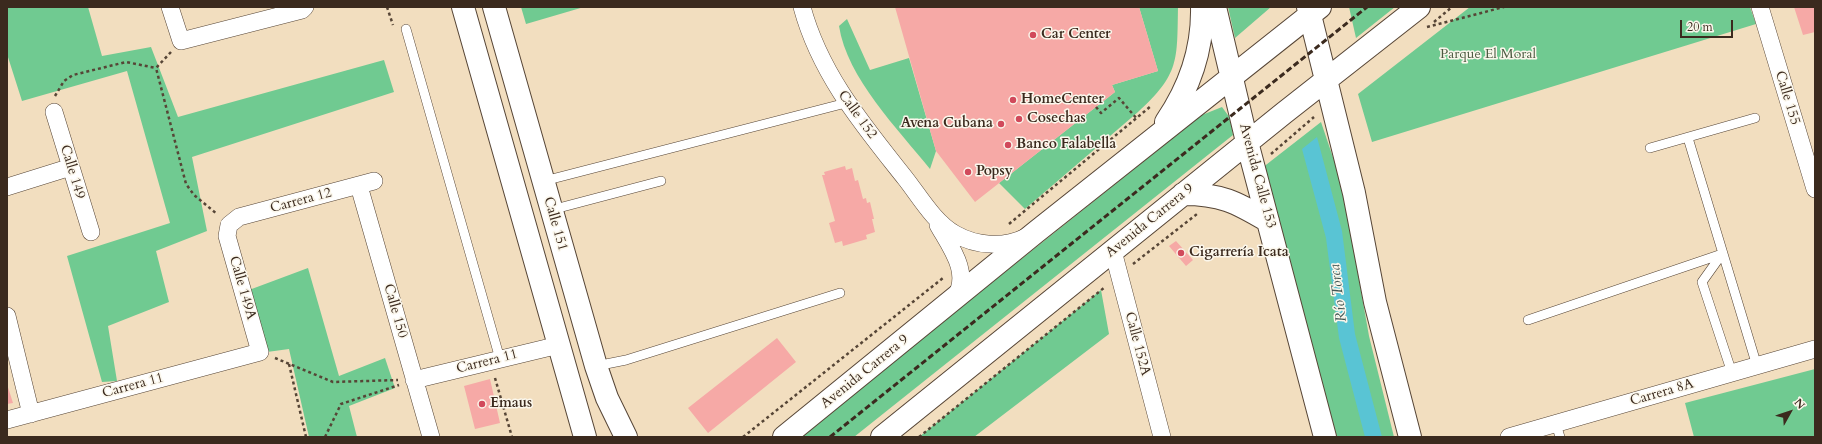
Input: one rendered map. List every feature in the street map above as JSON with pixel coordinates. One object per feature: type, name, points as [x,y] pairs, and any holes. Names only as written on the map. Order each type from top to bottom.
[{"type":"main road","name":"Calle 151","points":[[463,7],[585,437]]},
{"type":"main road","name":"Calle 151","points":[[494,7],[596,366],[607,398],[626,437]]},
{"type":"main road","points":[[1154,139],[1183,95],[1191,77],[1200,40],[1202,7]]},
{"type":"main road","name":"Avenida Calle 153","points":[[1215,7],[1247,142],[1326,437]]},
{"type":"main road","name":"Avenida Carrera 9","points":[[882,437],[1247,142],[1419,7]]},
{"type":"main road","points":[[1309,13],[1319,85],[1332,102],[1361,224],[1375,302],[1410,437]]},
{"type":"main road","name":"Avenida Carrera 9","points":[[784,437],[1036,232],[1269,48],[1309,13]]},
{"type":"main road","points":[[1183,194],[1219,196],[1235,202],[1268,221]]},
{"type":"street","points":[[170,7],[181,41],[302,10],[305,7]]},
{"type":"street","name":"Calle 152","points":[[802,7],[821,58],[846,103],[942,224],[955,234],[984,244],[1014,242],[1036,232]]},
{"type":"street","name":"Calle 155","points":[[1760,7],[1815,189]]},
{"type":"street","name":"Calle 149","points":[[54,112],[91,232]]},
{"type":"street","points":[[7,187],[71,167]]},
{"type":"street","name":"Carrera 12","points":[[230,225],[239,217],[366,183]]},
{"type":"street","name":"Calle 150","points":[[366,183],[414,380],[430,437]]},
{"type":"street","name":"Calle 152","points":[[932,212],[950,244],[961,271],[961,285],[955,298]]},
{"type":"street","name":"Calle 149A","points":[[230,225],[227,236],[260,352]]},
{"type":"street","name":"Calle 152A","points":[[1112,251],[1162,437]]},
{"type":"street","points":[[7,316],[31,414]]},
{"type":"street","name":"Carrera 11","points":[[414,380],[559,345]]},
{"type":"street","name":"Carrera 8A","points":[[1509,437],[1558,430],[1732,373],[1815,349]]},
{"type":"street","name":"Carrera 11","points":[[7,420],[260,352]]},
{"type":"lane","points":[[406,29],[500,359]]},
{"type":"lane","points":[[544,181],[846,103]]},
{"type":"lane","points":[[1650,148],[1755,118]]},
{"type":"lane","points":[[1688,138],[1757,366]]},
{"type":"lane","points":[[551,210],[661,181]]},
{"type":"lane","points":[[1528,320],[1722,254]]},
{"type":"lane","points":[[1722,254],[1702,282],[1732,373]]},
{"type":"lane","points":[[596,366],[626,360],[840,293]]},
{"type":"path","points":[[1426,28],[1504,7]]},
{"type":"path","points":[[156,68],[181,41]]},
{"type":"path","points":[[54,112],[53,100],[57,90],[64,81],[73,75],[126,62],[156,68]]},
{"type":"path","points":[[156,68],[186,184],[194,195],[230,225]]},
{"type":"path","points":[[1096,107],[1101,112],[1119,98],[1137,120]]},
{"type":"path","points":[[1254,168],[1332,102]]},
{"type":"path","points":[[919,437],[1219,196]]},
{"type":"path","points":[[260,352],[333,382],[414,380]]},
{"type":"path","points":[[289,364],[306,437]]},
{"type":"path","points":[[325,437],[341,404],[414,380]]},
{"type":"green space","points":[[7,7],[88,7],[102,56],[151,47],[178,117],[384,60],[394,92],[192,157],[207,231],[156,251],[169,302],[108,326],[117,381],[102,382],[67,256],[170,223],[127,71],[22,101],[7,54]]},
{"type":"green space","points":[[521,7],[584,7],[526,24]]},
{"type":"green space","points":[[1139,7],[1178,7],[1176,53],[1169,76],[1152,99],[1138,112],[1025,209],[999,183],[1115,92],[1112,85],[1158,71]]},
{"type":"green space","points":[[1228,7],[1271,7],[1235,38]]},
{"type":"green space","points":[[1349,7],[1395,7],[1356,38]]},
{"type":"green space","name":"Parque El Moral","points":[[1470,7],[1750,7],[1756,24],[1372,142],[1358,94]]},
{"type":"green space","points":[[847,19],[870,70],[909,58],[936,151],[930,169],[889,120],[863,84],[852,65],[844,45],[839,26]]},
{"type":"green space","points":[[1222,107],[1230,118],[1233,135],[854,437],[798,437],[1202,115]]},
{"type":"green space","points":[[1321,122],[1342,184],[1369,336],[1394,437],[1337,437],[1262,168]]},
{"type":"green space","points":[[308,268],[339,376],[385,358],[395,388],[349,406],[357,437],[309,437],[289,349],[267,352],[249,290]]},
{"type":"green space","points":[[1101,290],[1109,334],[974,437],[919,437]]},
{"type":"green space","points":[[1815,369],[1815,437],[1694,437],[1685,403]]},
{"type":"water","name":"Río Torca","points":[[1317,137],[1342,231],[1355,334],[1382,437],[1365,437],[1339,338],[1326,238],[1302,149]]},
{"type":"building","name":"HomeCenter","points":[[895,7],[1139,7],[1158,71],[1112,85],[1115,92],[975,202],[936,151]]},
{"type":"building","points":[[1794,7],[1815,7],[1815,32],[1803,35]]},
{"type":"building","points":[[845,166],[846,170],[852,168],[855,181],[858,180],[863,199],[866,198],[867,203],[870,202],[875,232],[866,235],[867,239],[843,246],[842,241],[835,243],[829,223],[835,221],[822,175],[825,175],[824,172]]},
{"type":"building","name":"Cigarrería Icata","points":[[1176,241],[1193,260],[1186,266],[1169,246]]},
{"type":"building","points":[[777,338],[796,362],[708,433],[688,408]]},
{"type":"building","name":"Emaus","points":[[490,379],[500,423],[475,429],[464,386]]},
{"type":"building","points":[[7,384],[13,403],[7,404]]},
{"type":"railway","points":[[830,437],[1367,7]]},
{"type":"place","name":"Car Center","points":[[1033,35]]},
{"type":"place","name":"HomeCenter","points":[[1013,100]]},
{"type":"place","name":"Cosechas","points":[[1019,119]]},
{"type":"place","name":"Avena Cubana","points":[[1001,124]]},
{"type":"place","name":"Banco Falabella","points":[[1008,145]]},
{"type":"place","name":"Popsy","points":[[968,172]]},
{"type":"place","name":"Cigarrería Icata","points":[[1181,253]]},
{"type":"place","name":"Emaus","points":[[482,404]]}]
